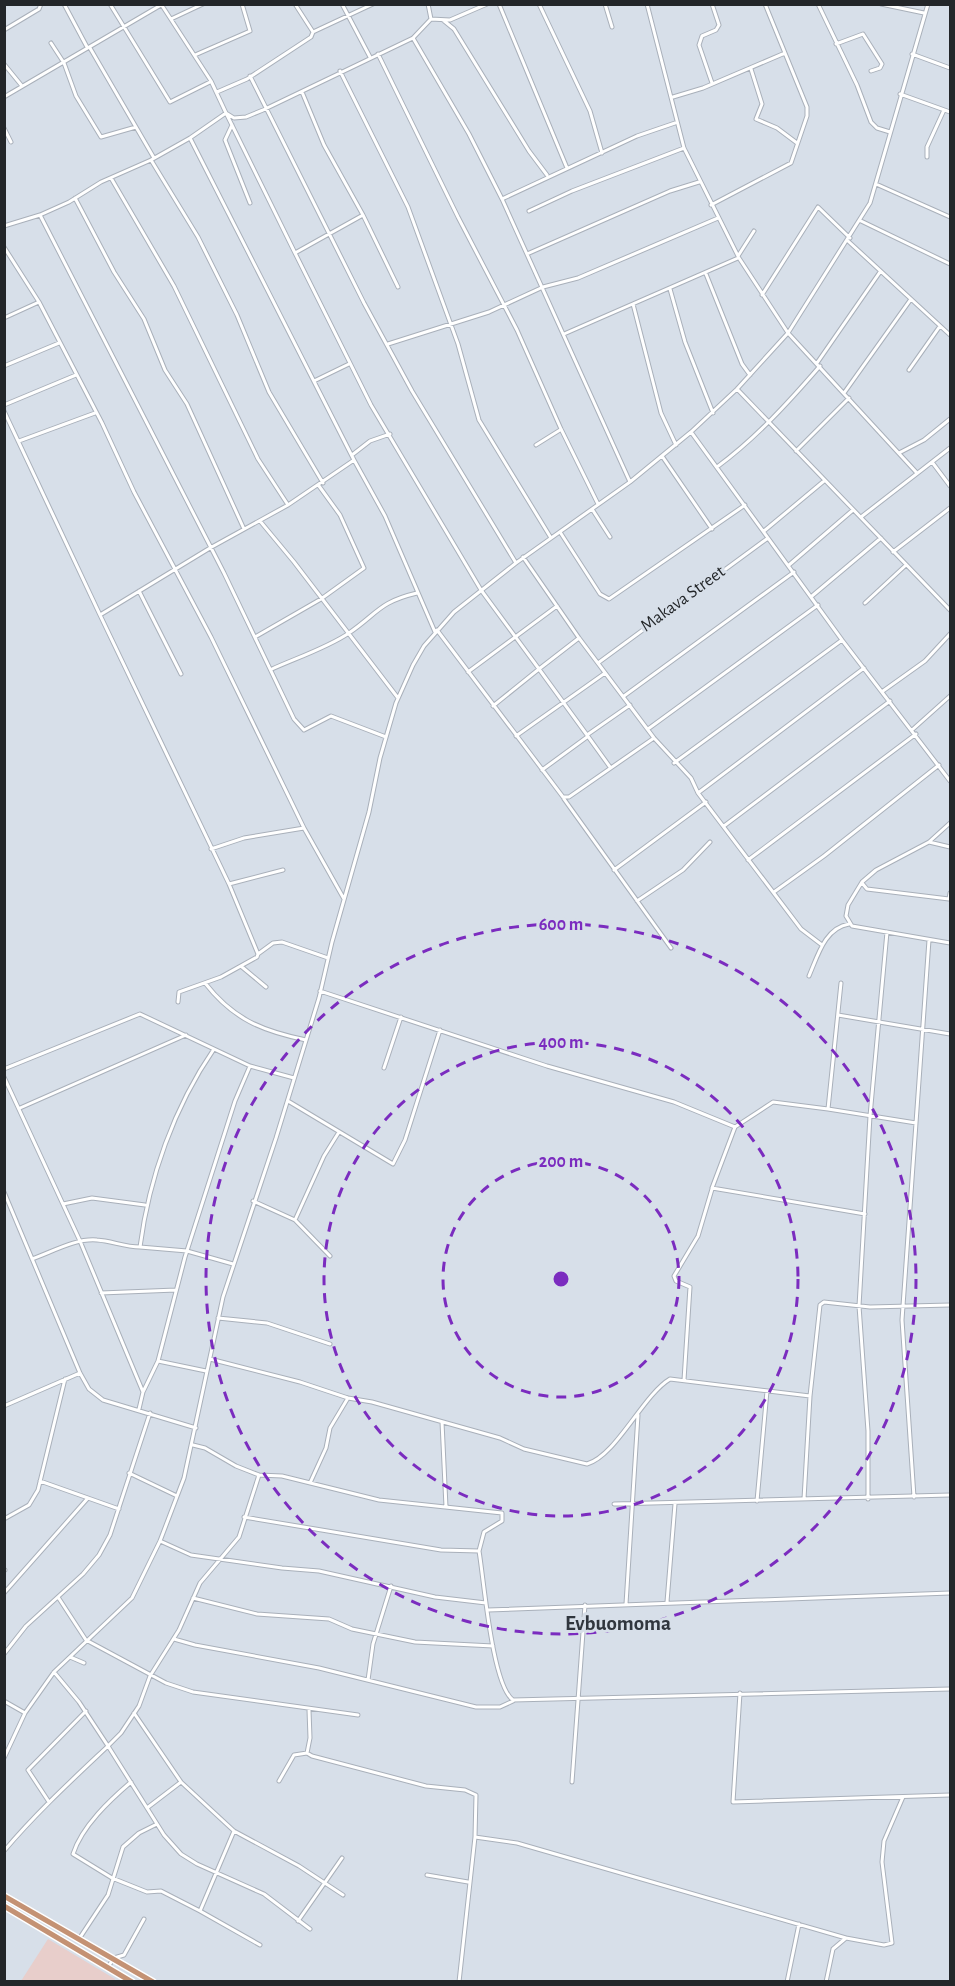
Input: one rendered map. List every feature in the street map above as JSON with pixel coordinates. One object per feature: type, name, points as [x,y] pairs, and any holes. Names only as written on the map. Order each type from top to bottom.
[{"type":"highway","points":[[4,1896],[153,1982]]},
{"type":"highway","points":[[4,1906],[132,1982]]},
{"type":"street","points":[[4,30],[39,9],[41,4]]},
{"type":"street","points":[[64,4],[198,237],[210,266],[237,315],[269,392],[340,515],[364,564],[362,570],[321,599],[255,637]]},
{"type":"street","points":[[110,4],[170,102],[211,81]]},
{"type":"street","points":[[171,19],[203,4]]},
{"type":"street","points":[[194,56],[250,31],[242,4]]},
{"type":"street","points":[[295,4],[313,32]]},
{"type":"street","points":[[342,4],[370,57]]},
{"type":"street","points":[[217,92],[250,75],[311,37],[313,32],[373,4]]},
{"type":"street","points":[[226,113],[234,118],[246,117],[413,38],[430,19],[428,4]]},
{"type":"street","points":[[430,19],[443,20],[487,4]]},
{"type":"street","points":[[499,4],[567,168]]},
{"type":"street","points":[[539,4],[590,111],[603,153]]},
{"type":"street","points":[[605,4],[612,27]]},
{"type":"street","points":[[647,4],[673,97],[675,123],[699,182],[738,257],[788,333],[916,472]]},
{"type":"street","points":[[712,4],[719,25],[716,30],[702,36],[699,45],[712,84]]},
{"type":"street","points":[[711,205],[791,163],[807,116],[807,107],[765,4]]},
{"type":"street","points":[[818,4],[857,85],[871,122],[877,128],[890,132]]},
{"type":"street","points":[[881,4],[924,13]]},
{"type":"street","points":[[915,4],[918,10]]},
{"type":"street","points":[[4,1758],[25,1713],[54,1672],[127,1604],[143,1579],[177,1496],[193,1445],[218,1318],[233,1264],[306,1040],[386,737],[398,698],[413,665],[436,631],[481,590],[523,557],[630,482],[676,445],[737,389],[788,333],[861,221],[876,184],[927,4]]},
{"type":"street","points":[[4,97],[161,5],[211,81],[349,364],[481,590],[610,767]]},
{"type":"street","points":[[443,20],[454,29],[529,151],[548,176]]},
{"type":"street","points":[[836,44],[863,34],[882,64],[880,68],[871,71]]},
{"type":"street","points":[[413,38],[469,134],[502,199],[630,482]]},
{"type":"street","points":[[51,44],[64,63],[76,96],[101,137],[136,127]]},
{"type":"street","points":[[673,97],[751,69],[786,53]]},
{"type":"street","points":[[378,54],[517,330],[561,429],[598,504]]},
{"type":"street","points":[[912,54],[951,68]]},
{"type":"street","points":[[4,64],[22,86]]},
{"type":"street","points":[[751,69],[762,104],[756,119],[777,128],[797,143]]},
{"type":"street","points":[[340,71],[408,207],[451,324],[479,420],[551,538]]},
{"type":"street","points":[[250,75],[328,234],[412,391],[516,563]]},
{"type":"street","points":[[302,92],[324,145],[363,215],[398,286]]},
{"type":"street","points":[[900,94],[951,112]]},
{"type":"street","points":[[927,158],[927,147],[944,110]]},
{"type":"street","points":[[4,226],[40,215],[153,159],[190,138],[226,113]]},
{"type":"street","points":[[502,199],[637,136],[675,123]]},
{"type":"street","points":[[232,125],[225,140],[250,203]]},
{"type":"street","points":[[4,128],[11,141]]},
{"type":"street","points":[[190,138],[354,460],[385,516],[436,631],[563,797],[671,948]]},
{"type":"street","points":[[529,211],[572,191],[684,148]]},
{"type":"street","points":[[111,178],[165,269],[258,459],[288,505]]},
{"type":"street","points":[[527,254],[670,191],[699,182]]},
{"type":"street","points":[[876,184],[951,218]]},
{"type":"street","points":[[75,198],[114,272],[144,319],[165,370],[188,404],[244,530]]},
{"type":"street","points":[[762,295],[818,207],[880,272],[951,335]]},
{"type":"street","points":[[40,215],[302,730],[307,730],[331,716],[386,737]]},
{"type":"street","points":[[295,253],[363,215]]},
{"type":"street","points":[[388,344],[489,312],[543,287],[578,278],[717,218]]},
{"type":"street","points":[[861,221],[951,264]]},
{"type":"street","points":[[564,334],[706,274],[738,257],[754,231]]},
{"type":"street","points":[[4,247],[39,302],[304,828],[344,900]]},
{"type":"street","points":[[717,467],[741,449],[768,423],[818,364],[880,272]]},
{"type":"street","points":[[706,274],[742,364],[750,375]]},
{"type":"street","points":[[670,289],[686,342],[713,413]]},
{"type":"street","points":[[844,393],[911,299]]},
{"type":"street","points":[[4,318],[39,302]]},
{"type":"street","points":[[633,304],[661,413],[676,445]]},
{"type":"street","points":[[909,370],[940,326]]},
{"type":"street","points":[[4,366],[59,343]]},
{"type":"street","points":[[314,381],[349,364]]},
{"type":"street","points":[[4,405],[76,375]]},
{"type":"street","points":[[737,389],[951,610]]},
{"type":"street","points":[[796,451],[849,398]]},
{"type":"street","points":[[4,411],[229,884],[258,954]]},
{"type":"street","points":[[19,441],[95,413]]},
{"type":"street","points":[[899,453],[924,440],[951,420]]},
{"type":"street","points":[[536,445],[561,429]]},
{"type":"street","points":[[691,432],[842,640],[951,781]]},
{"type":"street","points":[[352,455],[370,441],[390,434]]},
{"type":"street","points":[[861,517],[916,472],[951,448]]},
{"type":"street","points":[[662,456],[712,529]]},
{"type":"street","points":[[100,615],[210,548],[288,505],[354,460]]},
{"type":"street","points":[[932,462],[951,486]]},
{"type":"street","points":[[764,531],[824,481]]},
{"type":"street","points":[[560,532],[600,594],[609,599],[745,505]]},
{"type":"street","points":[[893,552],[951,508]]},
{"type":"street","points":[[592,509],[610,537]]},
{"type":"street","points":[[789,565],[853,510]]},
{"type":"street","points":[[260,522],[294,562],[398,698]]},
{"type":"street","name":"Makava Street","points":[[598,663],[769,538]]},
{"type":"street","points":[[812,596],[881,538]]},
{"type":"street","points":[[523,557],[579,638],[654,738],[674,763],[691,778],[698,793],[774,891],[801,930],[822,945]]},
{"type":"street","points":[[865,603],[906,565]]},
{"type":"street","points":[[624,696],[794,572]]},
{"type":"street","points":[[139,591],[181,674]]},
{"type":"street","points":[[272,669],[348,634],[382,605],[395,598],[418,593]]},
{"type":"street","points":[[648,729],[818,605]]},
{"type":"street","points":[[468,672],[557,606]]},
{"type":"street","points":[[883,691],[925,661],[951,634]]},
{"type":"street","points":[[494,706],[579,638]]},
{"type":"street","points":[[674,763],[842,640]]},
{"type":"street","points":[[698,793],[865,668]]},
{"type":"street","points":[[516,736],[606,673]]},
{"type":"street","points":[[912,730],[951,696]]},
{"type":"street","points":[[724,826],[890,701]]},
{"type":"street","points":[[542,770],[630,705]]},
{"type":"street","points":[[748,860],[916,734]]},
{"type":"street","points":[[563,797],[569,797],[654,738]]},
{"type":"street","points":[[774,891],[824,856],[939,765]]},
{"type":"street","points":[[614,870],[706,802]]},
{"type":"street","points":[[849,924],[846,916],[848,905],[862,882],[876,870],[929,842],[951,823]]},
{"type":"street","points":[[211,849],[244,838],[304,828]]},
{"type":"street","points":[[638,902],[683,870],[710,842]]},
{"type":"street","points":[[929,842],[951,847]]},
{"type":"street","points":[[229,884],[284,870]]},
{"type":"street","points":[[862,882],[864,888],[872,891],[950,899],[951,893]]},
{"type":"street","points":[[809,976],[822,945],[838,926],[849,924],[951,943]]},
{"type":"street","points":[[868,1499],[868,1431],[859,1306],[870,1116],[887,932]]},
{"type":"street","points":[[914,1497],[902,1320],[920,1030],[928,940]]},
{"type":"street","points":[[178,1002],[179,992],[242,967],[273,944],[282,942],[328,958]]},
{"type":"street","points":[[242,967],[266,987]]},
{"type":"street","points":[[205,983],[236,1016],[282,1035],[306,1040]]},
{"type":"street","points":[[828,1109],[834,1033],[841,983]]},
{"type":"street","points":[[320,991],[547,1066],[674,1102],[735,1126]]},
{"type":"street","points":[[4,1069],[132,1015],[140,1014],[250,1066],[294,1078]]},
{"type":"street","points":[[838,1015],[951,1034]]},
{"type":"street","points":[[384,1068],[401,1017]]},
{"type":"street","points":[[287,1101],[380,1159],[395,1163],[405,1140],[440,1030]]},
{"type":"street","points":[[20,1108],[186,1035]]},
{"type":"street","points":[[140,1247],[146,1205],[157,1166],[180,1110],[214,1049]]},
{"type":"street","points":[[139,1409],[143,1392],[158,1361],[187,1251],[235,1101],[250,1066]]},
{"type":"street","points":[[4,1077],[80,1241],[143,1392]]},
{"type":"street","points":[[684,1380],[690,1287],[676,1281],[674,1276],[698,1236],[712,1188],[735,1126],[773,1102],[916,1123]]},
{"type":"street","points":[[295,1220],[324,1155],[339,1132]]},
{"type":"street","points":[[712,1188],[865,1214]]},
{"type":"street","points":[[4,1192],[80,1373],[96,1396],[196,1428]]},
{"type":"street","points":[[63,1204],[92,1198],[146,1205]]},
{"type":"street","points":[[254,1201],[295,1220],[330,1257]]},
{"type":"street","points":[[4,1207],[10,1206]]},
{"type":"street","points":[[32,1259],[80,1241],[97,1240],[128,1247],[187,1251],[233,1264]]},
{"type":"street","points":[[101,1293],[176,1290]]},
{"type":"street","points":[[804,1499],[810,1396],[820,1305],[824,1302],[859,1306],[951,1305]]},
{"type":"street","points":[[218,1318],[267,1323],[330,1344]]},
{"type":"street","points":[[210,1359],[500,1438],[524,1449],[587,1464],[601,1455],[667,1380],[684,1380],[810,1396]]},
{"type":"street","points":[[158,1361],[207,1372]]},
{"type":"street","points":[[4,1406],[80,1373]]},
{"type":"street","points":[[4,1519],[29,1505],[40,1481],[65,1379]]},
{"type":"street","points":[[757,1501],[767,1391]]},
{"type":"street","points":[[310,1484],[326,1448],[330,1428],[348,1398]]},
{"type":"street","points":[[4,1654],[26,1626],[99,1555],[110,1535],[150,1413]]},
{"type":"street","points":[[626,1604],[638,1413]]},
{"type":"street","points":[[442,1422],[446,1508]]},
{"type":"street","points":[[193,1445],[205,1448],[236,1466],[259,1475],[272,1474],[378,1500],[502,1513],[504,1520],[484,1532],[478,1551],[493,1646],[505,1689],[513,1700]]},
{"type":"street","points":[[129,1473],[177,1496]]},
{"type":"street","points":[[4,1851],[49,1802],[121,1733],[134,1713],[162,1652],[174,1639],[200,1582],[218,1559],[234,1545],[259,1475]]},
{"type":"street","points":[[40,1481],[118,1509]]},
{"type":"street","points":[[614,1504],[951,1495]]},
{"type":"street","points":[[4,1593],[88,1498]]},
{"type":"street","points":[[667,1602],[675,1504]]},
{"type":"street","points":[[244,1517],[441,1550],[478,1551]]},
{"type":"street","points":[[160,1541],[191,1555],[319,1571],[435,1597],[486,1603]]},
{"type":"street","points":[[368,1680],[373,1644],[391,1586]]},
{"type":"street","points":[[487,1611],[585,1605],[951,1593]]},
{"type":"street","points":[[58,1597],[86,1640],[150,1676],[193,1692],[309,1710],[358,1715]]},
{"type":"street","points":[[193,1598],[257,1614],[329,1619],[352,1629],[415,1642],[493,1646]]},
{"type":"street","points":[[572,1782],[585,1605]]},
{"type":"street","points":[[174,1639],[368,1680],[476,1707],[500,1707],[513,1700],[951,1689]]},
{"type":"street","points":[[70,1657],[84,1663]]},
{"type":"street","points":[[54,1672],[86,1711],[146,1808],[181,1854],[197,1864],[264,1893],[310,1929]]},
{"type":"street","points":[[740,1693],[733,1802],[951,1795]]},
{"type":"street","points":[[4,1701],[25,1713]]},
{"type":"street","points":[[307,1753],[310,1738],[309,1710]]},
{"type":"street","points":[[49,1802],[28,1770],[86,1711]]},
{"type":"street","points":[[134,1713],[181,1782],[234,1831],[299,1866],[343,1895]]},
{"type":"street","points":[[279,1781],[294,1755],[307,1753],[325,1760],[426,1786],[473,1793],[477,1799],[459,1982]]},
{"type":"street","points":[[131,1782],[112,1799],[87,1830],[73,1854],[112,1878],[147,1892],[160,1891],[260,1945]]},
{"type":"street","points":[[146,1808],[181,1782]]},
{"type":"street","points":[[474,1837],[517,1843],[846,1938],[884,1945],[892,1943],[882,1862],[884,1841],[903,1797]]},
{"type":"street","points":[[79,1939],[108,1895],[123,1847],[139,1833],[157,1824]]},
{"type":"street","points":[[200,1911],[234,1831]]},
{"type":"street","points":[[298,1921],[342,1858]]},
{"type":"street","points":[[427,1875],[468,1882]]},
{"type":"street","points":[[108,1967],[114,1958],[124,1955],[144,1918]]},
{"type":"street","points":[[787,1982],[799,1924]]},
{"type":"street","points":[[826,1982],[833,1949],[846,1938]]},
{"type":"shaded area","points":[[48,1939],[115,1979],[114,1981],[21,1981]]},
{"type":"district","name":"Evbuomoma","points":[[618,1623]]}]
